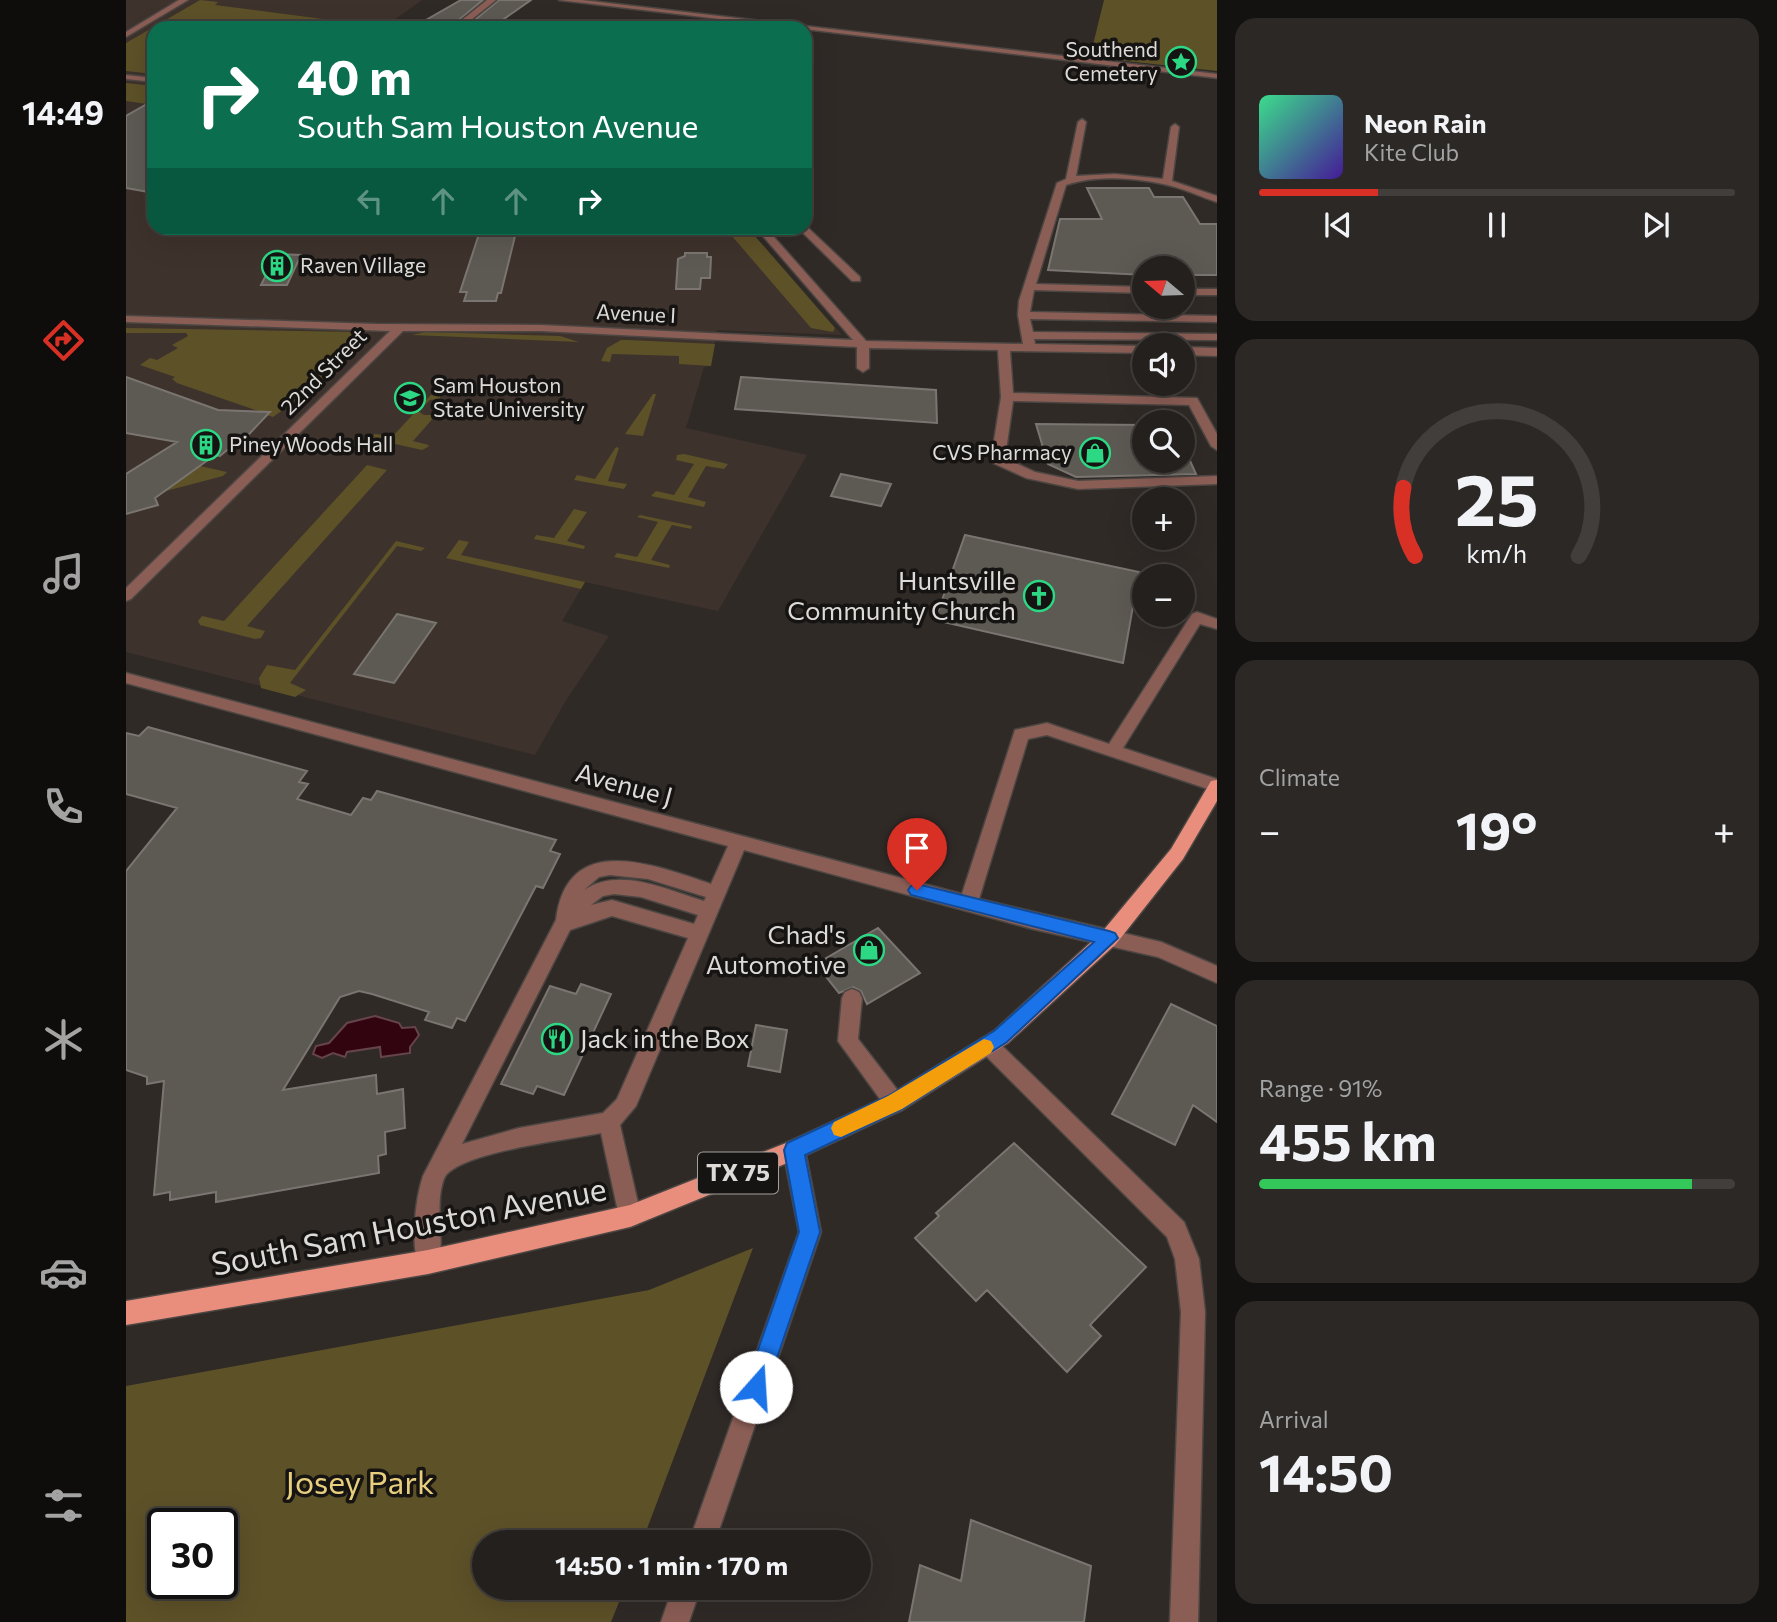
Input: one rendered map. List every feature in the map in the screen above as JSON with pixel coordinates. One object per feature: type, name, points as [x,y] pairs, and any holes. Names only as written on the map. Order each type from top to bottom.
[{"type":"main road","name":"South Sam Houston Avenue","points":[[126,1313],[428,1262],[630,1216],[794,1150],[895,1102],[1001,1037],[1109,938],[1177,854],[1217,786]]},
{"type":"street","points":[[149,21],[184,0]]},
{"type":"street","points":[[465,21],[492,0]]},
{"type":"street","points":[[563,0],[744,21]]},
{"type":"street","points":[[126,35],[147,22]]},
{"type":"street","points":[[812,29],[1217,76]]},
{"type":"street","points":[[126,77],[147,79]]},
{"type":"street","points":[[1070,180],[1082,122]]},
{"type":"street","points":[[1167,182],[1175,127]]},
{"type":"street","points":[[1216,200],[1167,182],[1089,177],[1062,183],[1024,315],[1029,341],[1217,337]]},
{"type":"street","points":[[767,235],[863,344],[863,368]]},
{"type":"street","points":[[810,235],[856,279]]},
{"type":"street","points":[[1030,287],[1132,290]]},
{"type":"street","points":[[1195,292],[1217,292]]},
{"type":"street","points":[[1024,315],[1217,319]]},
{"type":"street","name":"Avenue I","points":[[126,319],[376,327],[541,328],[863,344],[1004,347],[1029,341],[1132,349]]},
{"type":"street","name":"22nd Street","points":[[126,596],[401,326]]},
{"type":"street","points":[[1004,347],[1007,397],[998,460],[1031,475],[1078,485],[1217,480]]},
{"type":"street","points":[[1195,351],[1217,352]]},
{"type":"street","points":[[1007,397],[1193,401],[1217,446]]},
{"type":"street","points":[[1113,751],[1197,617],[1217,624]]},
{"type":"street","name":"Avenue J","points":[[126,678],[968,904],[1161,950],[1217,975]]},
{"type":"street","points":[[968,904],[1021,734],[1047,729],[1217,786]]},
{"type":"street","points":[[439,1167],[467,1151],[609,1122],[625,1106],[738,843]]},
{"type":"street","points":[[428,1262],[428,1195],[439,1167],[563,925],[588,897],[602,888],[621,886],[714,902]]},
{"type":"street","points":[[563,925],[596,911],[612,908],[700,934]]},
{"type":"street","points":[[852,998],[848,1041],[895,1102]]},
{"type":"street","points":[[988,1045],[1176,1230],[1187,1259],[1193,1312],[1184,1622]]},
{"type":"street","points":[[609,1122],[630,1216]]},
{"type":"street","points":[[706,1530],[810,1232],[794,1150]]},
{"type":"street","points":[[675,1622],[683,1600]]},
{"type":"shaded area","name":"Sam Houston State University","points":[[126,0],[422,0],[393,21],[147,21],[147,235],[751,235],[842,335],[717,330],[711,366],[704,367],[686,428],[807,455],[718,611],[585,582],[562,621],[609,636],[565,702],[535,755],[126,652]]},
{"type":"shaded area","points":[[375,1016],[399,1023],[402,1028],[415,1027],[419,1035],[410,1047],[410,1053],[381,1057],[380,1047],[347,1052],[345,1057],[333,1053],[322,1058],[313,1054],[316,1046],[329,1043],[347,1023]]},
{"type":"green space","points":[[200,0],[218,2],[215,5],[338,21],[164,21]]},
{"type":"green space","points":[[1104,0],[1217,0],[1217,71],[1090,57]]},
{"type":"green space","points":[[147,31],[147,73],[126,71],[126,43]]},
{"type":"green space","points":[[126,83],[147,85],[147,104],[126,101]]},
{"type":"green space","points":[[731,235],[754,235],[835,328],[833,332],[811,328]]},
{"type":"green space","points":[[126,328],[357,332],[365,342],[304,400],[298,399],[273,417],[267,415],[269,412],[258,411],[177,383],[172,379],[175,377],[140,365],[150,358],[157,360],[178,348],[172,345],[188,336],[186,333],[126,333]]},
{"type":"green space","points":[[425,332],[560,336],[579,342],[412,335]]},
{"type":"green space","points":[[621,340],[715,344],[711,366],[679,364],[679,356],[612,354],[610,362],[601,361],[607,348]]},
{"type":"green space","points":[[439,386],[442,387],[440,399],[430,400],[418,411],[424,415],[436,415],[413,441],[429,445],[428,447],[422,450],[373,439],[374,434],[393,436]]},
{"type":"green space","points":[[653,394],[656,394],[643,436],[625,434]]},
{"type":"green space","points":[[616,447],[619,448],[608,481],[627,484],[624,489],[574,480],[577,475],[595,479]]},
{"type":"green space","points":[[684,454],[728,464],[724,469],[706,466],[688,497],[706,502],[704,507],[651,496],[656,491],[674,495],[694,464],[676,460],[677,455]]},
{"type":"green space","points":[[367,465],[387,470],[247,626],[265,631],[261,638],[255,639],[200,625],[198,621],[202,616],[224,621]]},
{"type":"green space","points":[[200,466],[227,472],[223,476],[162,492]]},
{"type":"green space","points":[[574,509],[587,512],[567,541],[585,546],[584,549],[534,539],[536,535],[554,538]]},
{"type":"green space","points":[[640,515],[692,526],[691,529],[672,525],[651,560],[670,565],[669,568],[614,557],[617,553],[637,557],[658,522],[637,517]]},
{"type":"green space","points":[[459,540],[469,542],[461,555],[585,582],[581,589],[446,558]]},
{"type":"green space","points":[[396,541],[425,548],[421,551],[397,546],[290,683],[306,690],[295,697],[261,688],[259,678],[267,665],[295,670]]},
{"type":"green space","name":"Josey Park","points":[[753,1248],[647,1530],[472,1530],[472,1600],[620,1600],[611,1622],[126,1622],[126,1386],[649,1290]]},
{"type":"building","points":[[461,0],[483,0],[458,21],[424,21]]},
{"type":"building","points":[[499,0],[531,0],[501,21],[474,21]]},
{"type":"building","points":[[147,104],[147,192],[126,188],[126,116]]},
{"type":"building","points":[[1087,188],[1149,188],[1154,197],[1183,197],[1200,224],[1217,224],[1217,275],[1195,275],[1195,256],[1132,256],[1132,274],[1048,270],[1060,219],[1102,219]]},
{"type":"building","points":[[479,235],[515,235],[501,293],[498,293],[496,301],[464,301],[467,292],[460,292]]},
{"type":"building","points":[[685,253],[707,253],[707,257],[711,257],[710,278],[701,278],[700,289],[676,289],[678,259],[685,256]]},
{"type":"building","points":[[277,254],[301,255],[287,285],[261,285]]},
{"type":"building","name":"Piney Woods Hall","points":[[126,377],[218,410],[270,412],[233,451],[227,450],[220,456],[215,455],[155,498],[158,505],[126,514],[126,474],[177,442],[126,433]]},
{"type":"building","points":[[741,377],[936,390],[937,423],[735,409]]},
{"type":"building","name":"CVS Pharmacy","points":[[1036,424],[1132,425],[1132,473],[1195,472],[1196,474],[1076,477],[1048,464]]},
{"type":"building","points":[[841,474],[891,484],[881,506],[831,496]]},
{"type":"building","name":"Huntsville Community Church","points":[[965,535],[1132,571],[1132,612],[1123,663],[935,620]]},
{"type":"building","points":[[397,614],[436,623],[394,683],[354,674]]},
{"type":"building","points":[[148,727],[307,771],[299,782],[308,784],[297,799],[351,815],[363,798],[371,800],[377,791],[556,840],[550,851],[560,854],[543,888],[536,886],[465,1021],[457,1018],[452,1028],[425,1020],[429,1012],[359,991],[340,997],[283,1090],[376,1075],[377,1094],[403,1089],[405,1128],[385,1132],[386,1154],[378,1156],[379,1173],[216,1202],[216,1192],[170,1200],[170,1192],[154,1195],[164,1081],[147,1084],[147,1077],[126,1070],[126,871],[177,808],[126,794],[126,733],[139,736]]},
{"type":"building","name":"Chad's Automotive","points":[[878,928],[920,973],[867,1004],[861,991],[853,987],[839,993],[816,964]]},
{"type":"building","name":"Jack in the Box","points":[[581,984],[611,994],[564,1095],[537,1086],[533,1094],[501,1084],[550,986],[576,994]]},
{"type":"building","points":[[1171,1004],[1217,1026],[1217,1122],[1193,1105],[1175,1145],[1112,1114]]},
{"type":"building","points":[[756,1025],[787,1030],[780,1072],[748,1066]]},
{"type":"building","points":[[1014,1143],[1146,1267],[1090,1325],[1101,1336],[1067,1372],[987,1290],[976,1301],[915,1238],[939,1216],[936,1213]]},
{"type":"building","points":[[971,1520],[1091,1566],[1084,1622],[909,1622],[920,1565],[961,1581]]},
{"type":"slow traffic","points":[[841,1128],[895,1102],[984,1047]]},
{"type":"place","name":"Southend Cemetery","points":[[1181,62]]},
{"type":"place","name":"Raven Village","points":[[277,266]]},
{"type":"place","name":"Sam Houston State University","points":[[410,398]]},
{"type":"place","name":"Piney Woods Hall","points":[[206,445]]},
{"type":"place","name":"CVS Pharmacy","points":[[1095,453]]},
{"type":"place","name":"Huntsville Community Church","points":[[1039,596]]},
{"type":"place","name":"Chad's Automotive","points":[[869,950]]},
{"type":"place","name":"Jack in the Box","points":[[557,1039]]},
{"type":"route","points":[[756,1387],[810,1232],[794,1150],[895,1102],[1001,1037],[1109,938],[917,890]]}]
